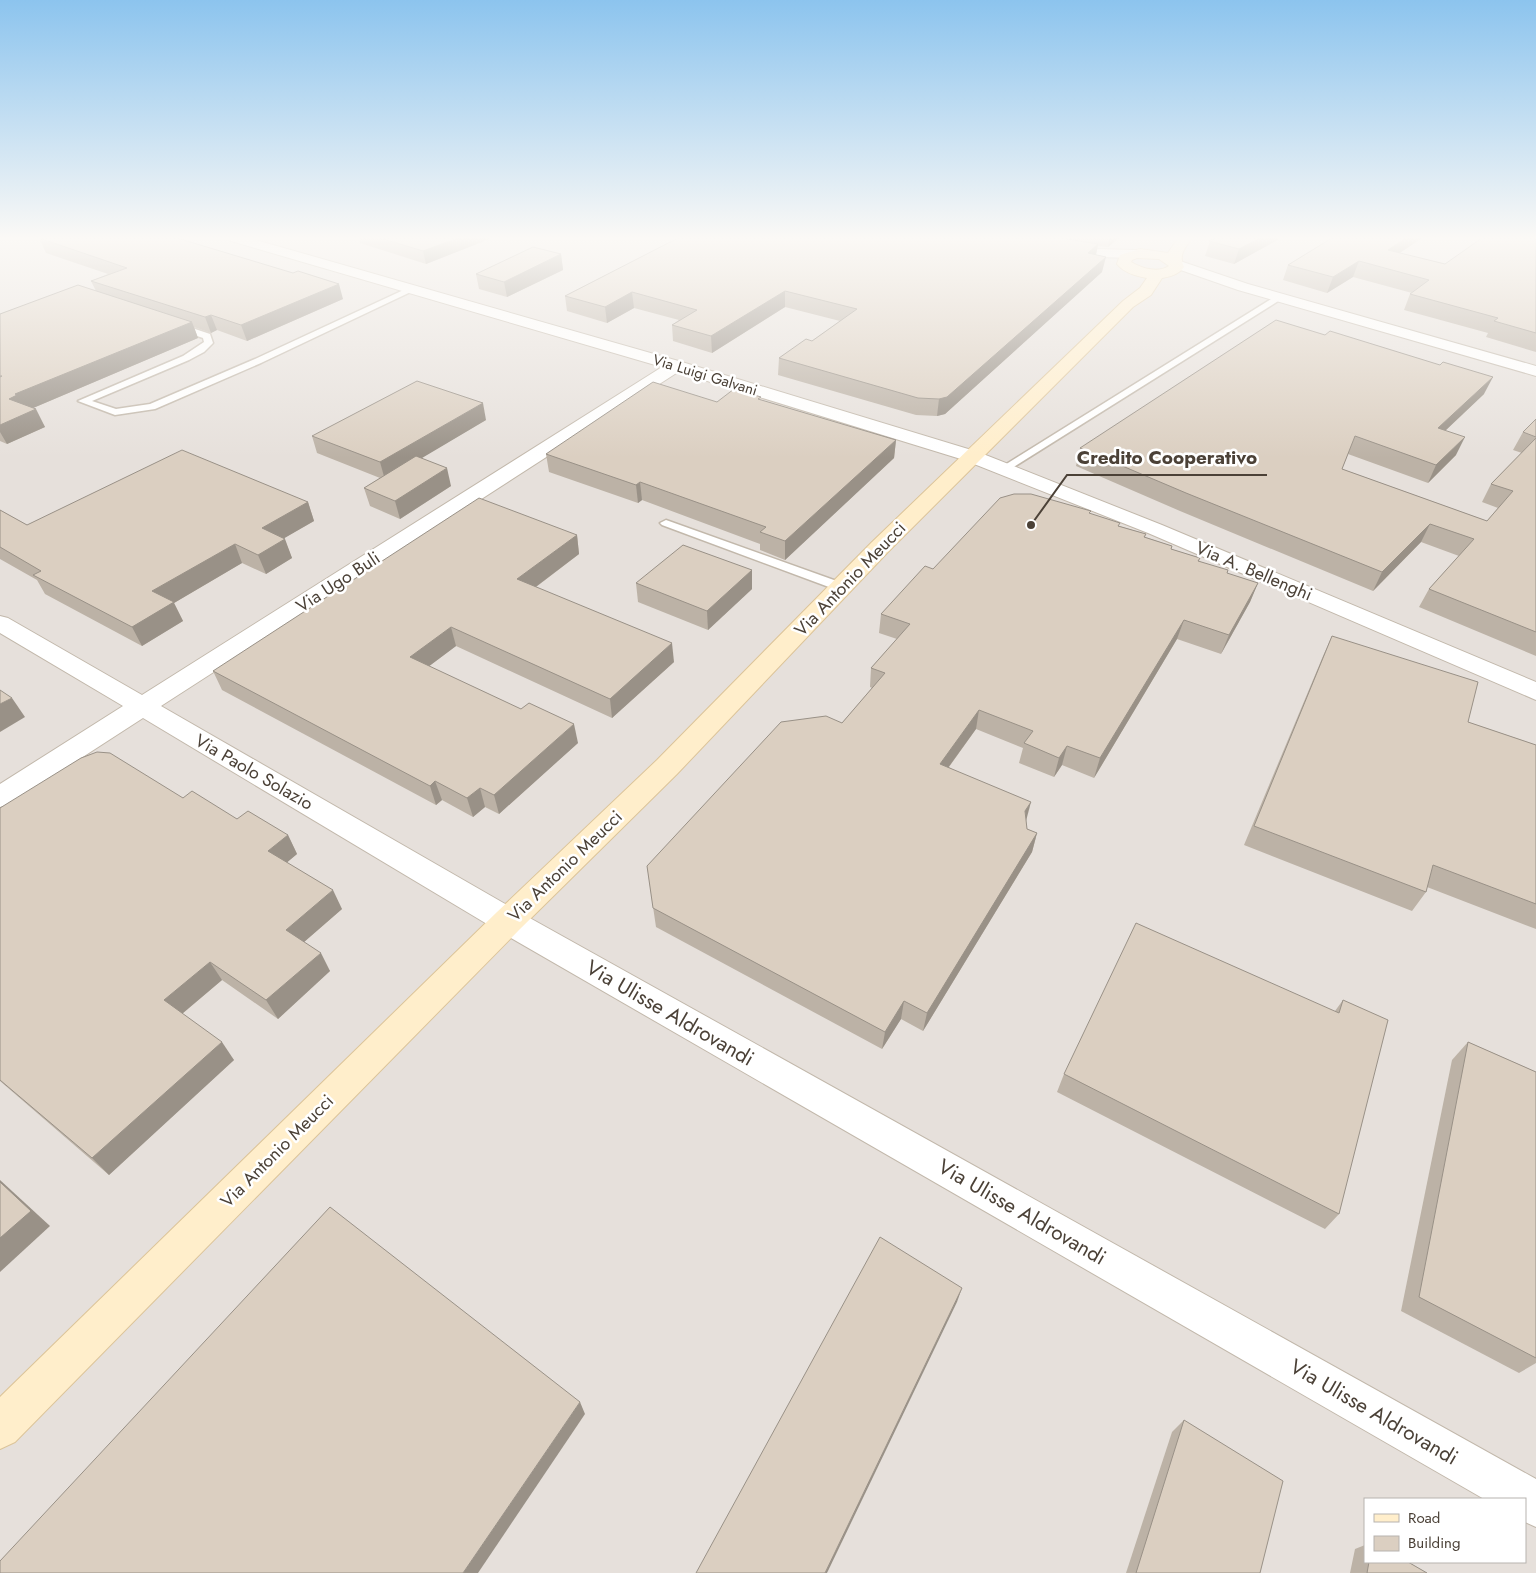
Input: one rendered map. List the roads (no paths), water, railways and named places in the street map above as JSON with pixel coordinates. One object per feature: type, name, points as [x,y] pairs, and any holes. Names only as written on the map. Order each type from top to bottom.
[{"type":"street","name":"Via Luigi Galvani","points":[[490,311],[971,456]]},
{"type":"street","name":"Via Antonio Meucci","points":[[0,1427],[508,921],[667,767],[971,456],[1120,311]]},
{"type":"street","points":[[1326,311],[1536,371]]},
{"type":"street","name":"Via Ugo Buli","points":[[0,797],[676,366]]},
{"type":"street","name":"Via A. Bellenghi","points":[[971,456],[1156,529],[1536,692]]},
{"type":"street","name":"Via Paolo Solazio","points":[[0,622],[508,921]]},
{"type":"street","name":"Via Ulisse Aldrovandi","points":[[508,921],[1525,1498]]},
{"type":"lane","points":[[163,322],[207,336],[209,343],[186,358],[83,401],[115,412],[152,407],[365,311]]},
{"type":"lane","points":[[1005,468],[1257,311]]},
{"type":"lane","points":[[666,523],[841,587]]},
{"type":"place","name":"Credito Cooperativo","points":[[1031,525]]}]
